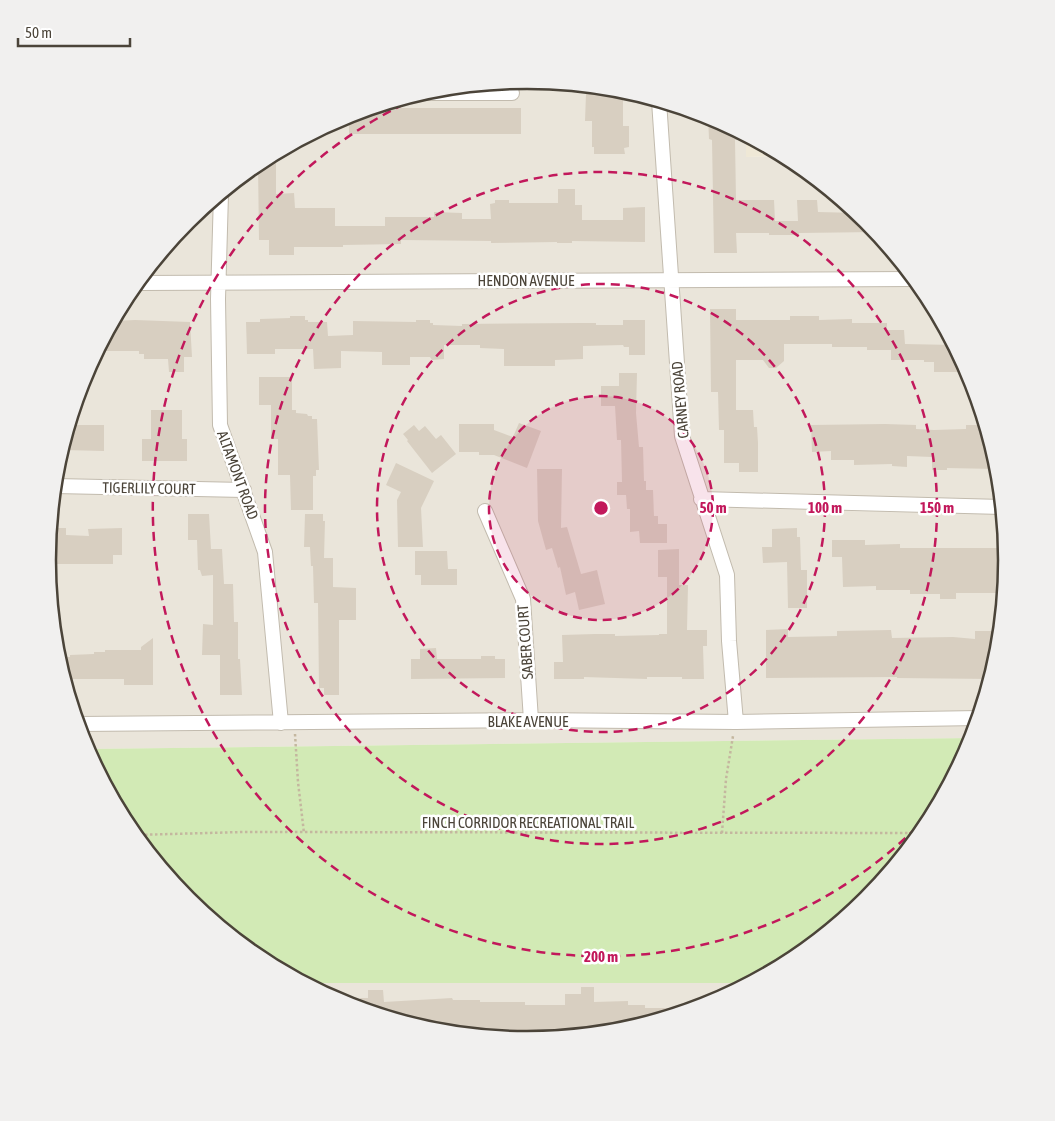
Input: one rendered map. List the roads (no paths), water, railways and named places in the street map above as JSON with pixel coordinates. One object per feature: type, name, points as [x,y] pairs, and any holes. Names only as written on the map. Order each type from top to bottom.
[{"type":"street","points":[[492,91],[512,93]]},
{"type":"street","name":"CARNEY ROAD","points":[[659,108],[682,436],[727,575],[735,727]]},
{"type":"street","name":"ALTAMONT ROAD","points":[[220,204],[218,282],[220,425],[265,552],[281,723]]},
{"type":"street","name":"HENDON AVENUE","points":[[148,283],[905,279]]},
{"type":"street","name":"TIGERLILY COURT","points":[[62,486],[244,490]]},
{"type":"street","points":[[701,499],[996,507]]},
{"type":"street","name":"SABER COURT","points":[[485,511],[523,599],[531,720]]},
{"type":"street","name":"BLAKE AVENUE","points":[[86,724],[531,720],[735,727],[972,718]]}]
